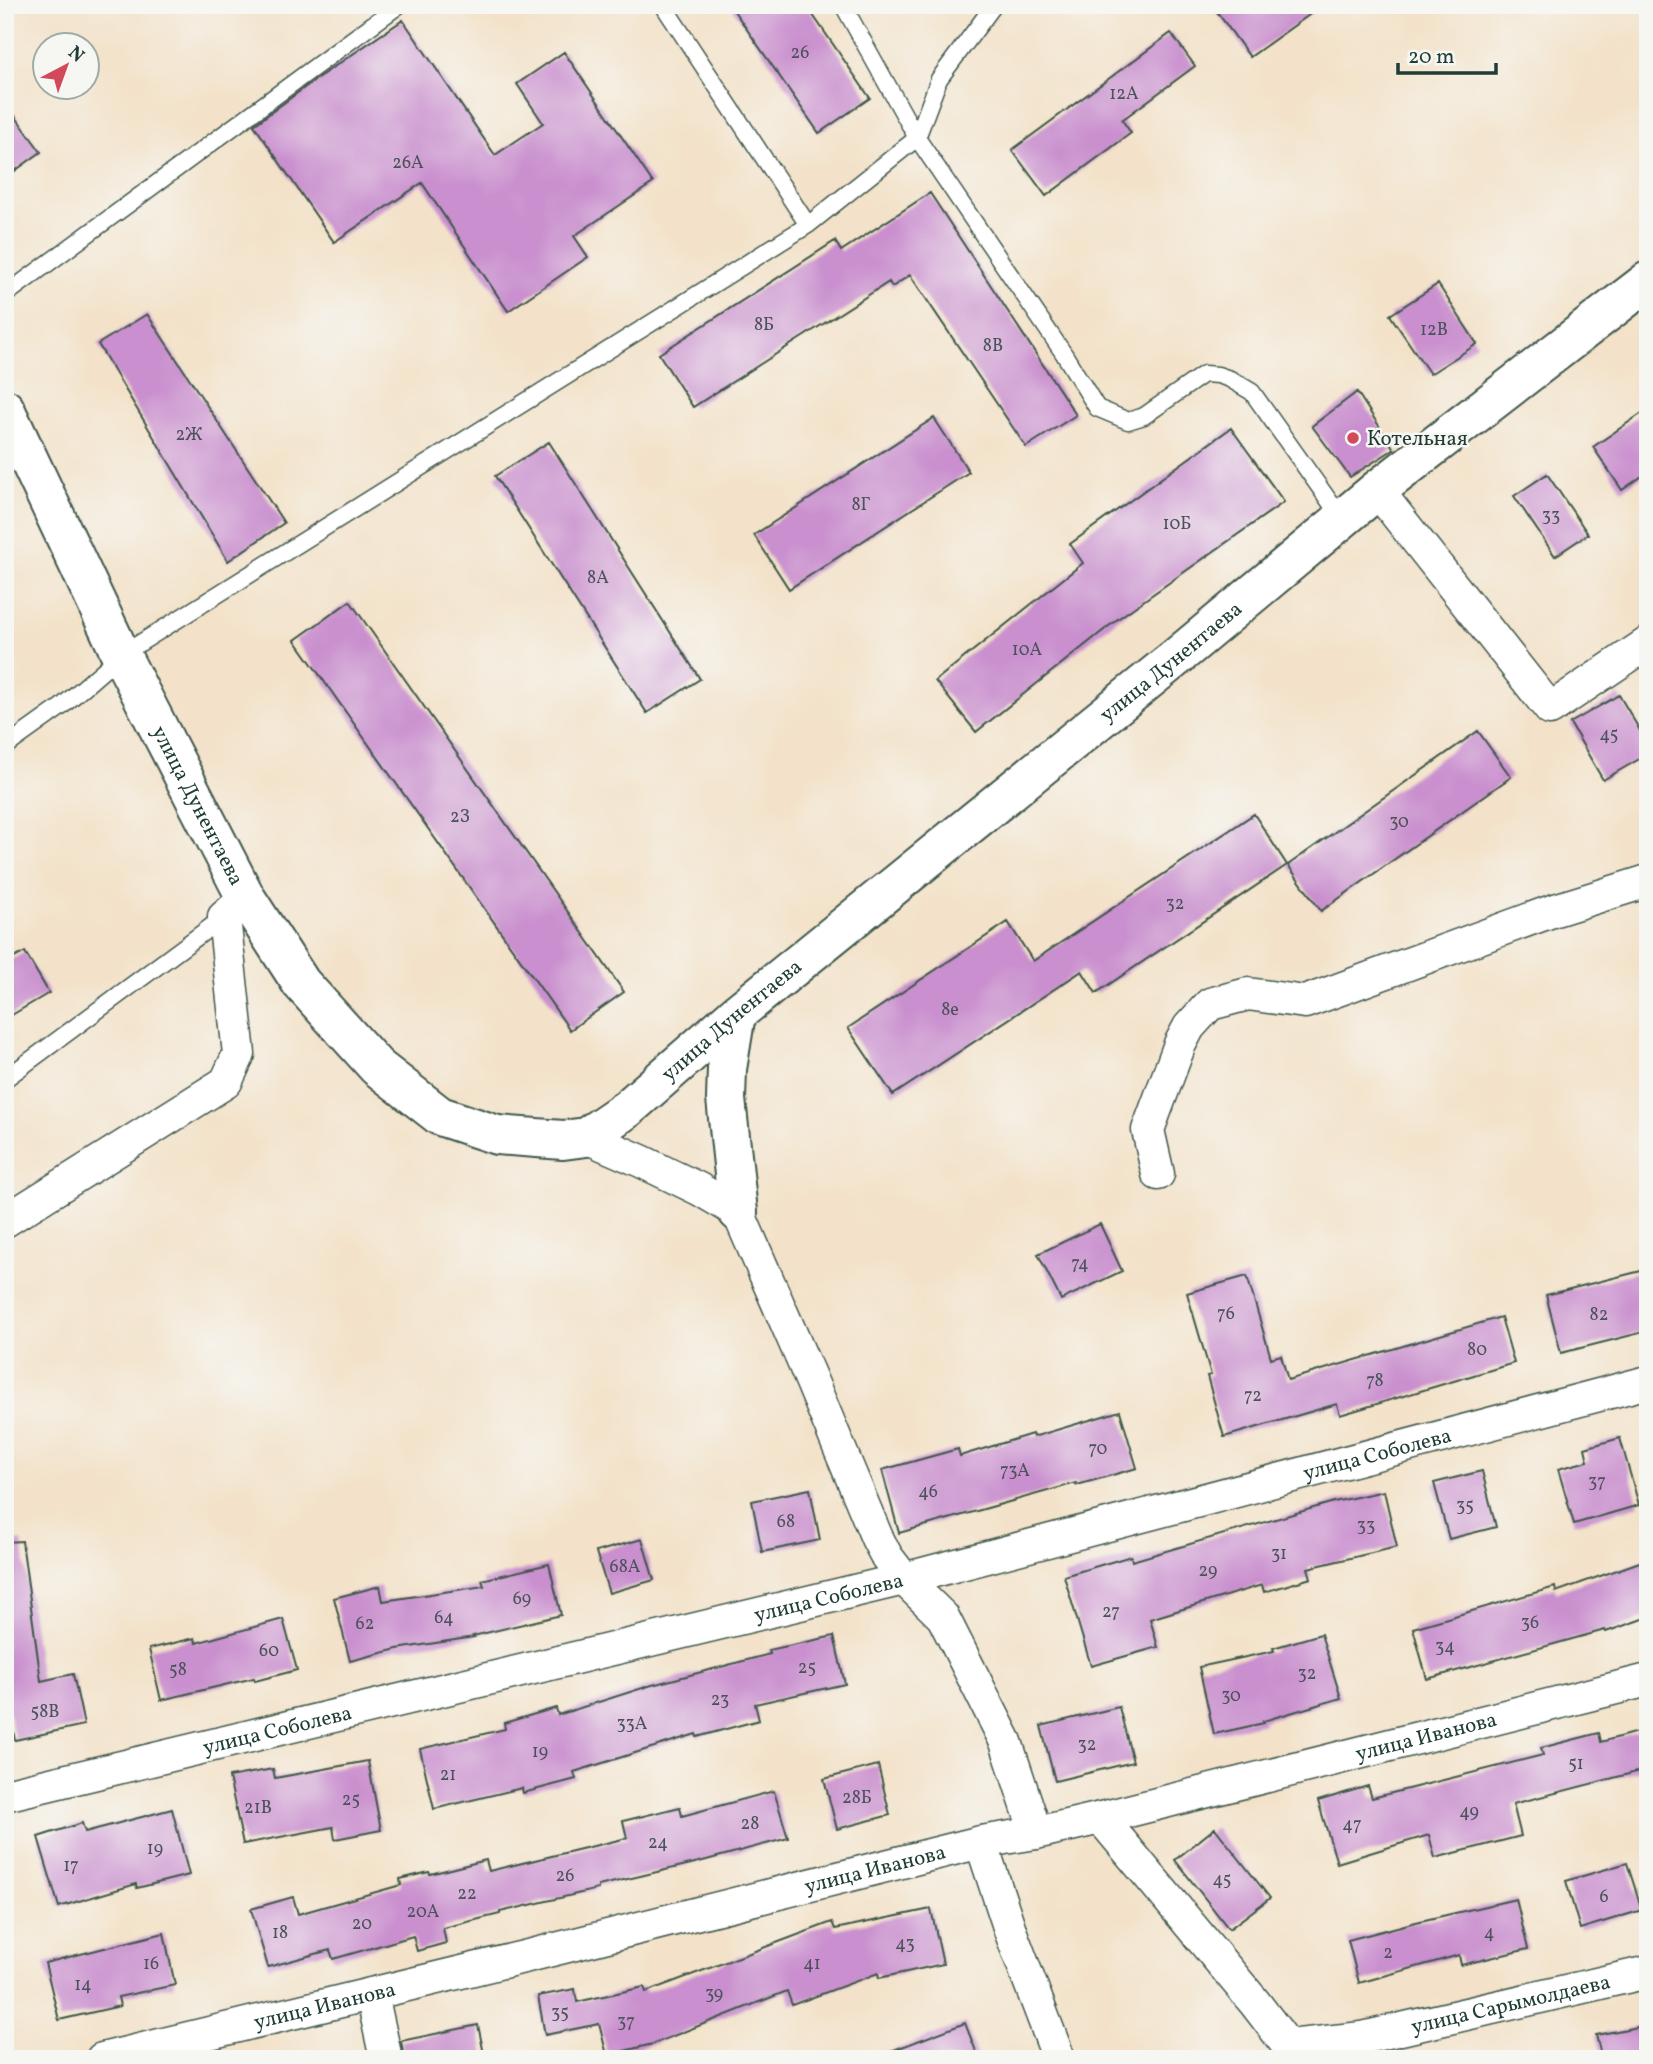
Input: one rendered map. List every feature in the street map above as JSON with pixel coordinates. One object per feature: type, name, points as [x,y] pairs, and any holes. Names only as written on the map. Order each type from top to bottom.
[{"type":"street","name":"улица Дунентаева","points":[[5,409],[121,655],[235,907],[377,1067],[440,1116],[497,1135],[563,1140],[586,1137],[627,1109],[736,1014],[1178,656],[1377,489],[1648,281]]},
{"type":"street","points":[[1377,489],[1550,709],[1648,643]]},
{"type":"street","points":[[1158,1174],[1148,1130],[1180,1044],[1189,1027],[1210,1004],[1248,994],[1305,1002],[1552,911],[1648,881]]},
{"type":"street","points":[[5,1221],[226,1082],[239,1054],[235,907]]},
{"type":"street","points":[[736,1014],[727,1069],[726,1099],[738,1212],[877,1538],[904,1579],[943,1617],[1006,1742],[1037,1833]]},
{"type":"street","points":[[586,1137],[676,1178],[738,1212]]},
{"type":"street","name":"улица Соболева","points":[[5,1795],[904,1579],[1648,1382]]},
{"type":"street","name":"улица Иванова","points":[[102,2059],[981,1842],[1037,1833],[1101,1818],[1648,1680]]},
{"type":"street","points":[[1101,1818],[1293,2052]]},
{"type":"street","points":[[981,1842],[1011,1933],[1059,2059]]},
{"type":"street","name":"улица Сарымолдаева","points":[[1293,2052],[1648,1972]]},
{"type":"street","points":[[372,1994],[386,2059]]},
{"type":"lane","points":[[5,295],[399,5]]},
{"type":"lane","points":[[663,5],[808,225]]},
{"type":"lane","points":[[843,5],[917,138],[1065,354],[1097,408],[1128,421],[1144,416],[1203,374],[1230,379],[1252,392],[1342,519]]},
{"type":"lane","points":[[5,747],[61,706],[121,655],[808,225],[917,138],[939,79],[994,5]]},
{"type":"lane","points":[[5,1079],[235,907]]},
{"type":"building","points":[[730,5],[806,5],[870,98],[819,133]]},
{"type":"building","points":[[1212,5],[1323,5],[1250,57]]},
{"type":"building","points":[[403,20],[495,155],[543,123],[517,84],[564,52],[653,183],[574,236],[588,257],[508,311],[422,183],[334,242],[254,125]]},
{"type":"building","points":[[1171,33],[1195,66],[1122,120],[1131,133],[1046,196],[1012,150]]},
{"type":"building","points":[[5,102],[41,152],[5,178]]},
{"type":"building","points":[[930,193],[1076,415],[1026,447],[910,275],[892,287],[889,282],[693,407],[659,354],[835,241],[841,251]]},
{"type":"building","points":[[1438,284],[1477,344],[1430,374],[1390,315]]},
{"type":"building","points":[[147,314],[284,523],[228,561],[98,344]]},
{"type":"building","name":"Котельная","points":[[1357,392],[1394,449],[1350,477],[1312,426]]},
{"type":"building","points":[[1648,409],[1648,472],[1622,490],[1593,447]]},
{"type":"building","points":[[934,418],[969,472],[789,589],[754,535]]},
{"type":"building","points":[[1231,428],[1284,502],[1119,618],[976,732],[935,681],[1083,563],[1070,544]]},
{"type":"building","points":[[549,442],[700,679],[647,713],[495,476]]},
{"type":"building","points":[[1547,474],[1588,534],[1555,556],[1514,496]]},
{"type":"building","points":[[350,601],[624,992],[570,1030],[295,640]]},
{"type":"building","points":[[1619,695],[1648,744],[1648,754],[1603,780],[1570,723]]},
{"type":"building","points":[[1478,731],[1511,777],[1321,911],[1288,865]]},
{"type":"building","points":[[1254,814],[1287,865],[1096,993],[1082,971],[893,1095],[848,1028],[1008,922],[1033,961]]},
{"type":"building","points":[[25,952],[49,993],[5,1019],[5,963]]},
{"type":"building","points":[[1100,1224],[1122,1271],[1061,1300],[1038,1254]]},
{"type":"building","points":[[1641,1271],[1648,1296],[1648,1331],[1561,1353],[1546,1295]]},
{"type":"building","points":[[1247,1276],[1271,1358],[1281,1355],[1288,1380],[1501,1317],[1514,1363],[1340,1415],[1337,1404],[1224,1437],[1207,1376],[1211,1375],[1187,1293]]},
{"type":"building","points":[[1120,1411],[1137,1468],[899,1533],[882,1470],[958,1449],[960,1456]]},
{"type":"building","points":[[1620,1438],[1639,1505],[1574,1524],[1558,1469],[1588,1461],[1585,1448]]},
{"type":"building","points":[[1482,1471],[1496,1527],[1449,1539],[1434,1483]]},
{"type":"building","points":[[810,1489],[820,1540],[762,1552],[752,1501]]},
{"type":"building","points":[[1384,1491],[1397,1547],[1308,1568],[1311,1578],[1264,1592],[1262,1585],[1150,1619],[1158,1647],[1091,1666],[1064,1576],[1131,1556],[1132,1561],[1334,1502]]},
{"type":"building","points":[[642,1539],[654,1580],[609,1593],[596,1552]]},
{"type":"building","points":[[22,1541],[41,1681],[73,1674],[84,1725],[15,1740],[5,1697],[5,1542]]},
{"type":"building","points":[[1648,1559],[1648,1617],[1606,1632],[1605,1630],[1427,1679],[1413,1628],[1555,1587],[1556,1592]]},
{"type":"building","points":[[549,1564],[561,1615],[474,1637],[397,1649],[350,1661],[334,1598],[380,1586],[383,1601],[484,1586],[482,1580]]},
{"type":"building","points":[[283,1619],[297,1670],[161,1700],[149,1649],[195,1638],[196,1643]]},
{"type":"building","points":[[1321,1634],[1341,1698],[1263,1721],[1264,1723],[1214,1734],[1199,1667],[1274,1651],[1273,1648]]},
{"type":"building","points":[[834,1636],[845,1684],[755,1704],[759,1720],[697,1737],[696,1734],[574,1772],[576,1779],[523,1793],[522,1788],[434,1809],[420,1749],[505,1729],[504,1723],[556,1708],[558,1715],[652,1685],[770,1654],[769,1650]]},
{"type":"building","points":[[1119,1707],[1133,1762],[1055,1781],[1041,1726]]},
{"type":"building","points":[[1648,1729],[1648,1769],[1513,1804],[1521,1836],[1435,1858],[1429,1835],[1337,1863],[1318,1801],[1368,1786],[1372,1798],[1543,1755],[1541,1748],[1599,1733],[1601,1742]]},
{"type":"building","points":[[368,1761],[381,1830],[335,1839],[333,1827],[243,1844],[229,1777],[273,1769],[275,1778]]},
{"type":"building","points":[[878,1765],[890,1815],[837,1829],[824,1779]]},
{"type":"building","points":[[774,1791],[788,1838],[443,1928],[446,1943],[417,1951],[413,1936],[333,1959],[330,1950],[268,1967],[251,1909],[293,1897],[298,1914],[401,1885],[400,1879],[429,1872],[430,1874],[486,1860],[489,1871],[627,1838],[623,1821],[680,1807],[682,1816]]},
{"type":"building","points":[[172,1809],[189,1875],[137,1888],[136,1884],[59,1907],[38,1837],[82,1823],[85,1832]]},
{"type":"building","points":[[1215,1828],[1270,1898],[1229,1929],[1175,1860]]},
{"type":"building","points":[[1627,1863],[1642,1910],[1580,1929],[1566,1881]]},
{"type":"building","points":[[1516,1899],[1528,1949],[1461,1965],[1459,1955],[1359,1983],[1348,1940]]},
{"type":"building","points":[[931,1909],[943,1964],[879,1978],[878,1973],[792,2005],[787,1991],[653,2044],[607,2055],[599,2024],[545,2035],[538,1996],[575,1989],[577,2002],[644,1987],[646,1992],[832,1922],[835,1929]]},
{"type":"building","points":[[164,1933],[175,1985],[118,1997],[120,2006],[59,2020],[45,1963]]},
{"type":"building","points":[[965,2023],[979,2059],[878,2059],[878,2056]]},
{"type":"building","points":[[478,2025],[485,2059],[404,2059],[401,2041]]},
{"type":"building","points":[[1648,2025],[1648,2059],[1602,2059],[1596,2035]]},
{"type":"place","name":"Котельная","points":[[1353,438]]}]
